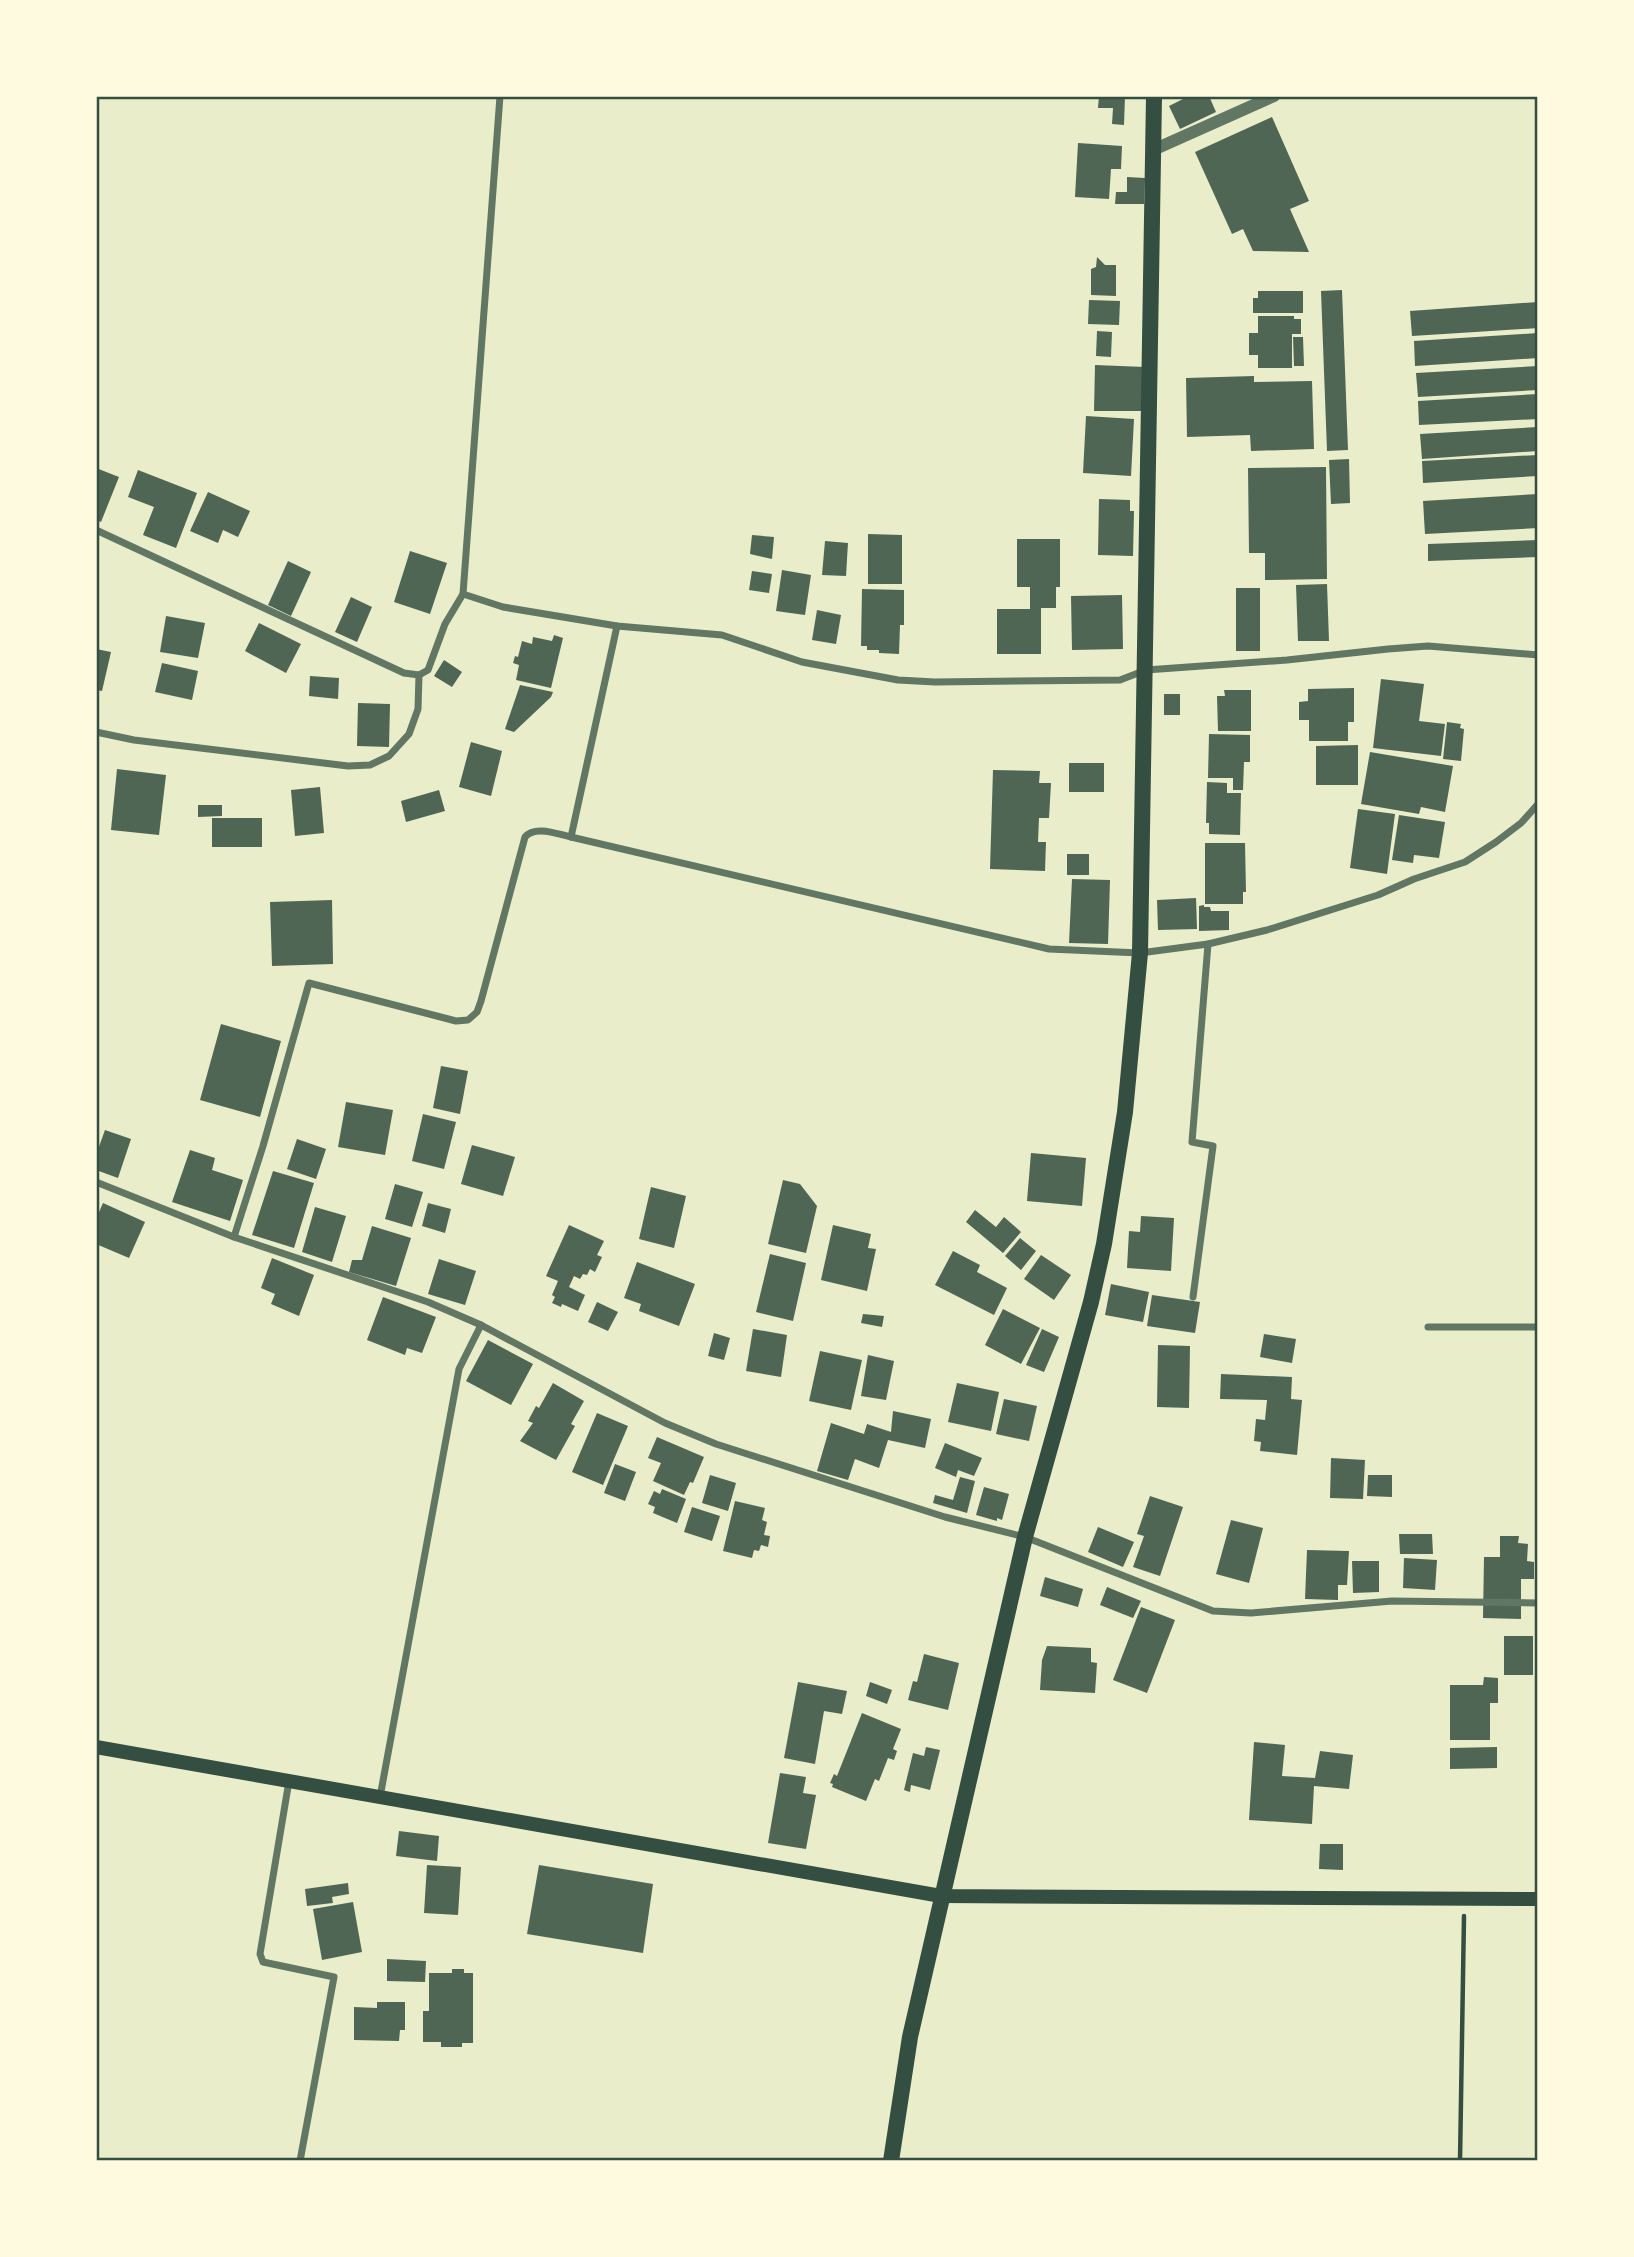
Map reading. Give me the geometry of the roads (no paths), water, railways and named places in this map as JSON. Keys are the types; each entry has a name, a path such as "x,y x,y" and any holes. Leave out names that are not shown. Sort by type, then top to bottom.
{"main road":[{"path":"891,2161 910,2037 941,1896 1025,1537 1078,1354 1104,1244 1125,1112 1140,953 1154,96"},
{"path":"96,1747 941,1896 1538,1899"}],"street":[{"path":"96,530 404,673 419,675 428,670 444,624 463,594 500,96"},
{"path":"1153,150 1274,96"},
{"path":"463,594 503,607 617,626 723,635 802,662 898,680 1120,680 1146,670 1428,646 1538,655"},
{"path":"571,837 617,626"},
{"path":"96,732 134,740 348,766 370,765 389,756 409,734 418,709 419,675"},
{"path":"234,1237 309,984 456,1021 468,1020 477,1012 481,1001 524,837 528,832 536,830 571,837 1049,949 1140,953 1208,944 1267,930 1378,895 1414,878 1465,862 1521,823 1538,804"},
{"path":"1192,1297 1213,1146 1192,1142 1208,944"},
{"path":"96,1182 234,1237 428,1302 481,1325 665,1423 716,1444 945,1517 1025,1537 1213,1611 1251,1613 1392,1601 1538,1603"},
{"path":"380,1797 459,1369 481,1325"},
{"path":"1428,1327 1538,1327"},
{"path":"289,1781 260,1954 263,1962 334,1977 300,2161"}]}
